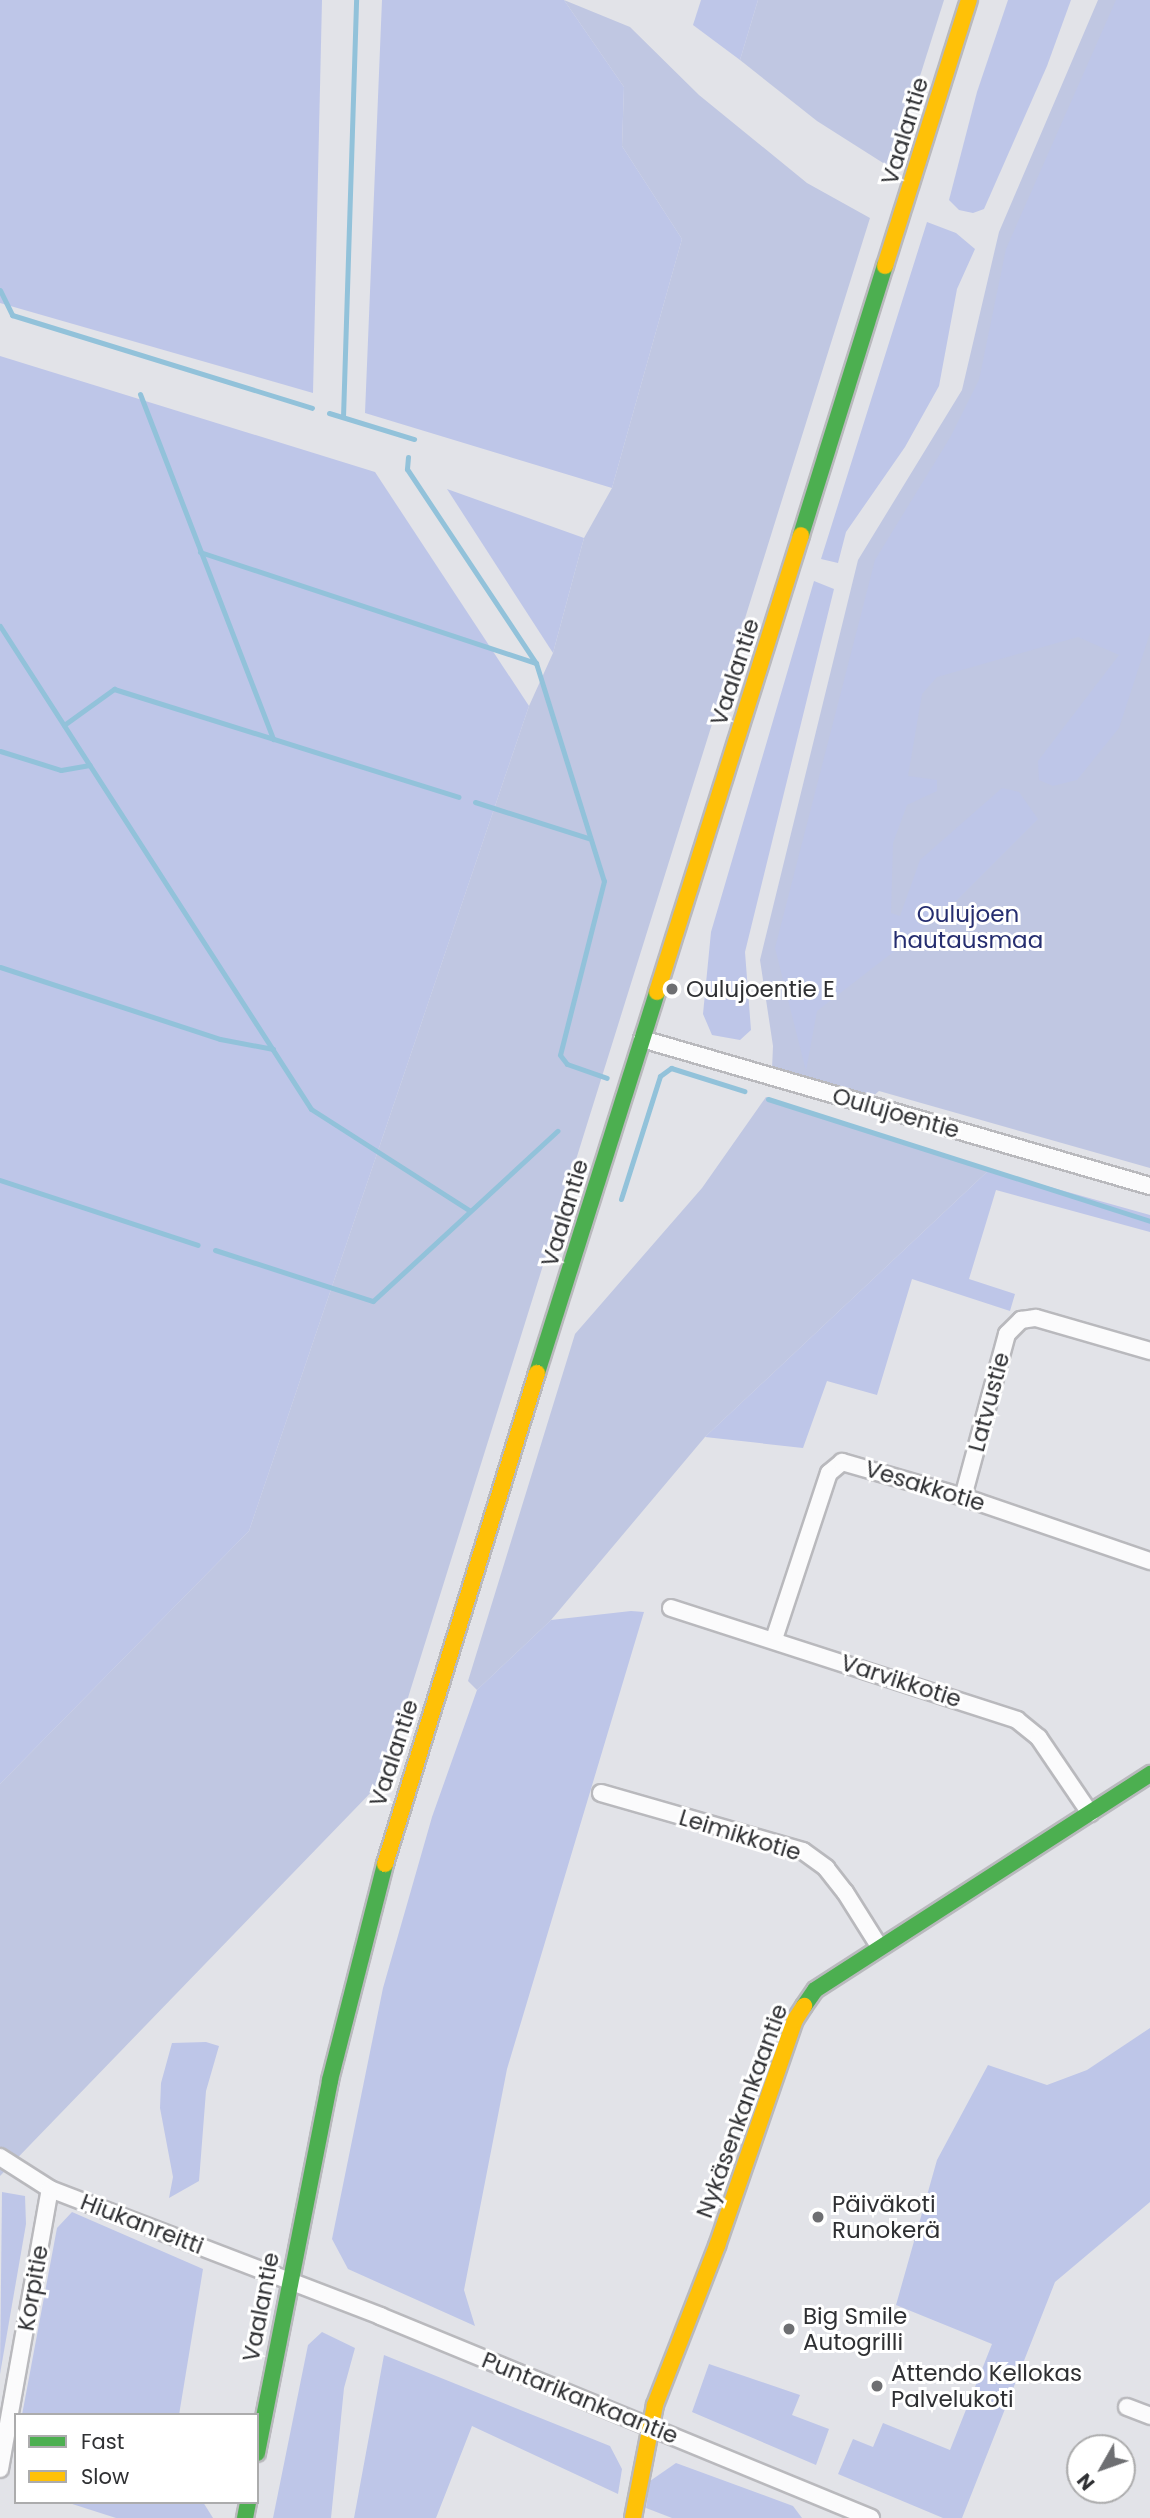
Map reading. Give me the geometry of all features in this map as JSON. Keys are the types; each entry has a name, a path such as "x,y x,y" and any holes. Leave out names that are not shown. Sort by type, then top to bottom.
{"street":[{"name":"Vaalantie","path":"259,2442 330,2080 395,1825 970,0"},
{"name":"Oulujoentie","path":"642,1039 1150,1186"},
{"name":"Latvustie","path":"963,1497 1007,1334 1021,1320 1036,1318 1150,1351"},
{"name":"Vesakkotie","path":"774,1639 830,1473 842,1462 963,1497 1150,1561"},
{"name":"Varvikkotie","path":"671,1608 774,1639 1017,1720 1039,1738 1090,1813"},
{"name":"Nykäsenkankaantie","path":"633,2518 649,2427 795,2020 815,1990 879,1946 1150,1774"},
{"name":"Leimikkotie","path":"601,1793 803,1851 826,1868 845,1892 879,1946"},
{"name":"Hiukanreitti","path":"0,2157 50,2189 289,2280"},
{"name":"Korpitie","path":"0,2469 50,2189"},
{"name":"Puntarikankaantie","path":"289,2280 649,2427 830,2510 871,2518"},
{"path":"1126,2407 1150,2416"}],"green space":[{"path":"564,0 630,27 699,95 807,183 870,218 382,1781 0,2176 0,1784 249,1531 529,706 553,653 584,538 612,488 682,239 622,146 624,87"},
{"path":"758,0 944,0 891,168 817,121 740,60"},
{"name":"Oulujoen hautausmaa","path":"1098,0 1150,0 1150,1168 879,1091 872,1097 772,1069 773,1046 760,960 858,560 962,390 999,232"},
{"path":"766,1097 989,1170 705,1437 551,1620 477,1690 468,1681 575,1334 702,1188"}],"shaded area":[{"path":"0,0 322,0 313,393 0,303"},
{"path":"382,0 564,0 624,87 622,146 682,239 612,488 365,413"},
{"path":"701,0 758,0 740,60 693,25"},
{"path":"1008,0 1071,0 1047,66 984,209 973,213 959,210 949,200 977,92"},
{"path":"1116,0 1150,0 1150,633 1119,728 1077,780 1053,786 1039,780 1038,761 1119,655 1078,637 937,677 922,694 908,776 937,780 937,791 907,805 893,843 891,913 900,916 920,860 1002,788 1019,792 1038,819 945,912 817,1011 806,1071 775,948 875,560 951,436 979,380 1006,249"},
{"path":"927,222 956,233 975,249 957,289 939,386 905,447 846,532 838,563 821,559"},
{"path":"0,356 375,472 529,706 249,1531 0,1784"},
{"path":"447,489 584,538 553,653"},
{"path":"814,581 834,589 745,952 751,1030 740,1040 712,1035 703,1014 711,932"},
{"path":"989,1170 1150,1215 1150,1232 996,1190 969,1279 1015,1294 1010,1311 912,1279 877,1395 827,1381 803,1448 705,1437"},
{"path":"631,1611 644,1612 507,2069 464,2290 475,2326 348,2269 332,2239 383,1988 432,1817 477,1690 551,1620"},
{"path":"1150,2028 1150,2202 1055,2282 962,2518 943,2518 838,2474 853,2439 873,2447 883,2423 950,2450 992,2344 896,2305 937,2160 988,2065 1047,2085 1087,2070"},
{"path":"206,2042 219,2046 206,2091 199,2181 169,2198 173,2177 160,2108 161,2083 172,2043"},
{"path":"2,2192 25,2196 26,2224 0,2374"},
{"path":"72,2212 203,2269 179,2413 22,2413 57,2228"},
{"path":"322,2332 355,2348 344,2388 331,2518 273,2518 308,2345"},
{"path":"384,2355 610,2446 622,2469 618,2494 472,2426 436,2518 354,2518"},
{"path":"709,2364 800,2395 792,2415 829,2429 816,2465 692,2412"},
{"path":"676,2463 793,2506 802,2518 672,2518 646,2508 650,2481"},
{"path":"72,2504 204,2504 213,2518 116,2518"}],"waterway":[{"path":"343,417 356,0"},
{"path":"0,290 12,315 312,408"},
{"path":"140,394 273,739"},
{"path":"329,413 414,439"},
{"path":"408,457 407,469 536,663 604,881 560,1055 567,1064 607,1078"},
{"path":"200,552 536,663"},
{"path":"0,626 311,1109 469,1210"},
{"path":"64,725 114,689 458,797"},
{"path":"0,751 61,770 90,765"},
{"path":"475,802 588,838"},
{"path":"0,967 220,1039 273,1049"},
{"path":"621,1199 660,1076 671,1068 744,1091"},
{"path":"768,1099 1150,1221"},
{"path":"215,1250 373,1301 557,1131"},
{"path":"0,1180 198,1245"}],"traffic: fast":[{"path":"801,535 885,266"},
{"path":"537,1373 657,992"},
{"path":"804,2006 815,1990 1150,1774"},
{"path":"259,2443 330,2080 385,1864"},
{"path":"245,2518 248,2504"}],"traffic: slow":[{"path":"885,266 969,0"},
{"path":"657,992 801,535"},
{"path":"385,1864 537,1373"},
{"path":"633,2518 655,2405 717,2246 795,2020 804,2006"}],"place":[{"name":"Oulujoentie E","path":"672,989"},
{"name":"Päiväkoti Runokerä","path":"818,2217"},
{"name":"Big Smile Autogrilli","path":"789,2329"},
{"name":"Attendo Kellokas Palvelukoti","path":"877,2386"}]}
